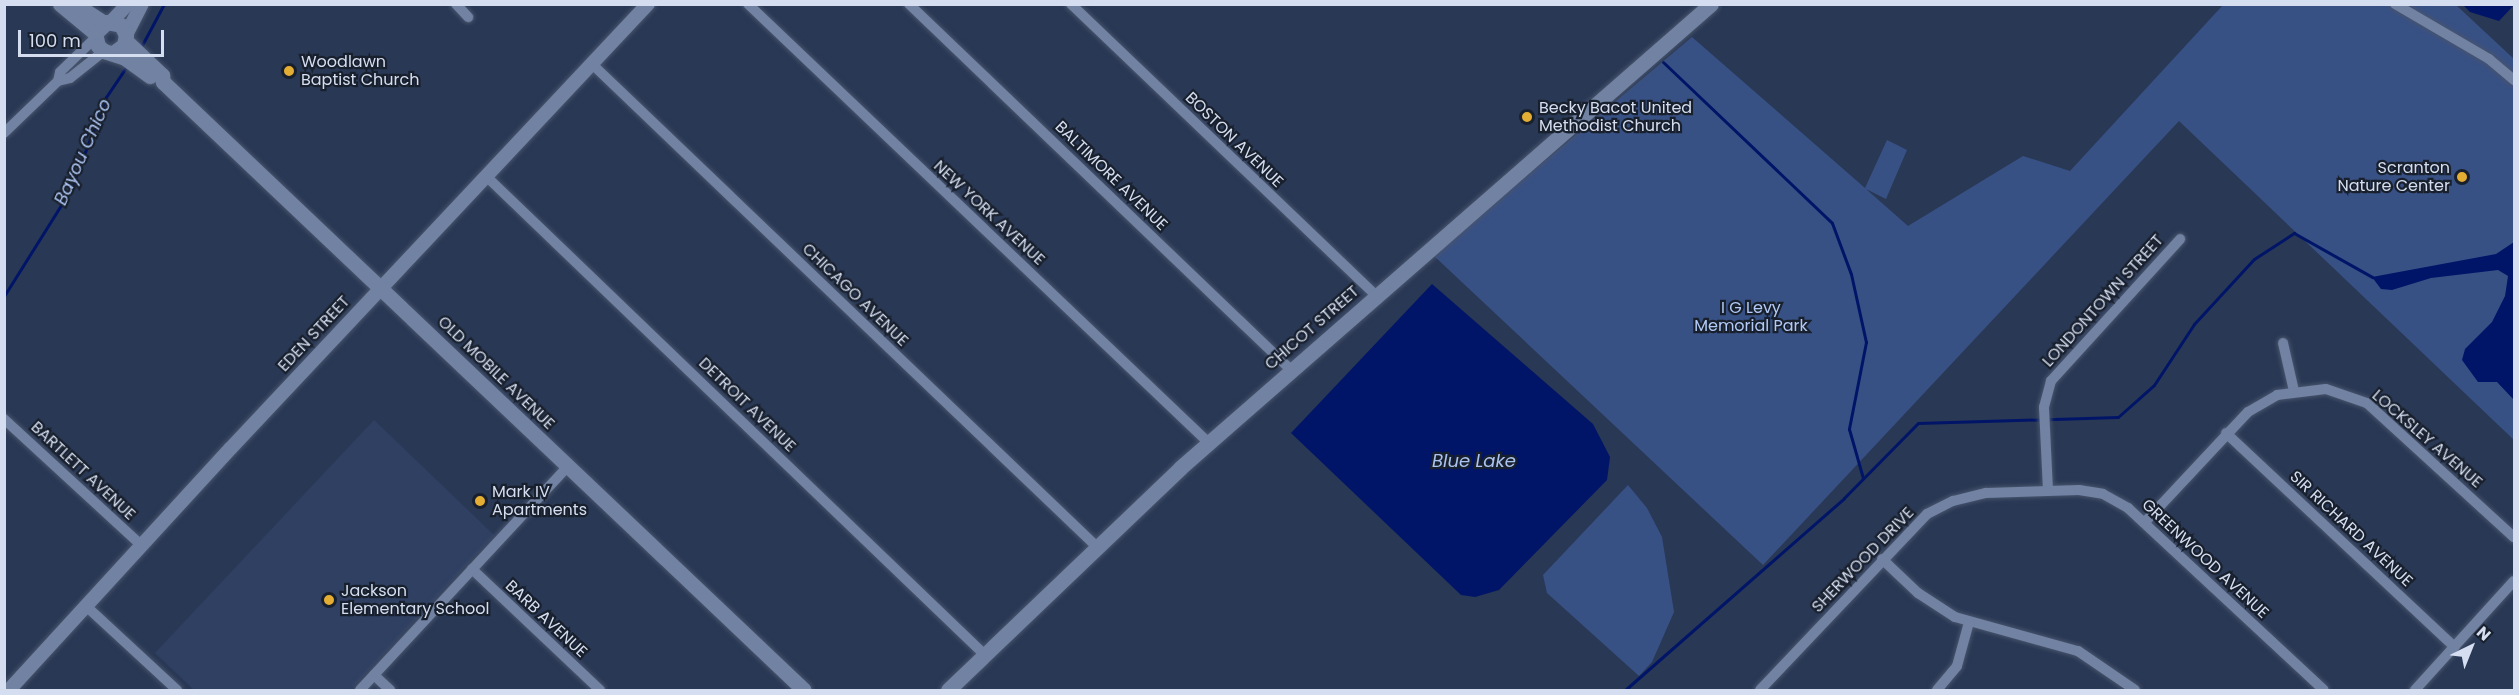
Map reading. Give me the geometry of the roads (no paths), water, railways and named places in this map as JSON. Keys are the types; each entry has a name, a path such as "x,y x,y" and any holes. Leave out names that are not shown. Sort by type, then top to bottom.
{"main road":[{"name":"OLD MOBILE AVENUE","path":"60,4 163,82 804,690"},
{"name":"OLD MOBILE AVENUE","path":"75,4 104,37"},
{"name":"CHICOT STREET","path":"948,690 1209,443 1711,4"},
{"name":"OLD MOBILE AVENUE","path":"104,37 121,26 126,38 162,75 163,82"},
{"path":"104,37 126,38"}],"street":[{"path":"4,134 58,81 60,72 104,37 128,4"},
{"path":"126,38 142,4"},
{"path":"456,4 468,17"},
{"name":"EDEN STREET","path":"9,690 141,545 648,4"},
{"name":"NEW YORK AVENUE","path":"748,4 1209,443"},
{"name":"BALTIMORE AVENUE","path":"909,4 1291,370"},
{"name":"BOSTON AVENUE","path":"1071,4 1377,296"},
{"path":"2395,4 2483,54 2514,80"},
{"name":"CHICAGO AVENUE","path":"592,64 1097,547"},
{"name":"DETROIT AVENUE","path":"487,177 985,655"},
{"name":"LONDONTOWN STREET","path":"2048,490 2044,406 2051,381 2180,239"},
{"path":"2283,343 2294,391"},
{"name":"LOCKSLEY AVENUE","path":"2145,522 2226,433 2267,398 2294,391 2326,389 2367,403 2514,537"},
{"name":"BARTLETT AVENUE","path":"4,419 141,545"},
{"name":"SIR RICHARD AVENUE","path":"2226,433 2455,647"},
{"path":"360,690 567,466"},
{"name":"GREENWOOD AVENUE","path":"2048,490 2103,494 2145,522 2324,690"},
{"name":"SHERWOOD DRIVE","path":"1760,690 1927,514 1953,501 1986,493 2048,490"},
{"path":"1882,559 1928,600 1969,622 2078,651 2135,690"},
{"name":"BARB AVENUE","path":"472,569 600,690"},
{"path":"2415,690 2514,581"},
{"path":"86,606 177,690"},
{"path":"1937,690 1957,666 1969,622"},
{"path":"374,675 390,690"}],"water":[{"path":"2463,5 2514,5 2499,21 2470,12"},
{"path":"2514,242 2514,400 2497,382 2478,382 2462,360 2465,349 2492,322 2505,296 2508,276 2498,270 2431,278 2392,290 2381,289 2372,277 2496,254"},
{"name":"Blue Lake","path":"1432,284 1593,424 1610,457 1607,480 1499,590 1475,597 1461,595 1291,433"}],"waterway":[{"name":"Bayou Chico","path":"141,47 164,4"},
{"path":"1663,62 1832,223 1851,274 1866,342 1849,429 1863,478"},
{"name":"Bayou Chico","path":"4,296 71,189 106,97 125,69"},
{"path":"1625,690 1844,498 1918,423 2118,417 2154,385 2194,324 2254,259 2294,233 2372,277"}],"place":[{"name":"Woodlawn Baptist Church","path":"289,71"},
{"name":"Becky Bacot United Methodist Church","path":"1527,117"},
{"name":"Scranton Nature Center","path":"2462,177"},
{"name":"Mark IV Apartments","path":"480,501"},
{"name":"Jackson Elementary School","path":"329,600"}],"park label":[{"name":"I G Levy Memorial Park","path":"1751,317"}]}
